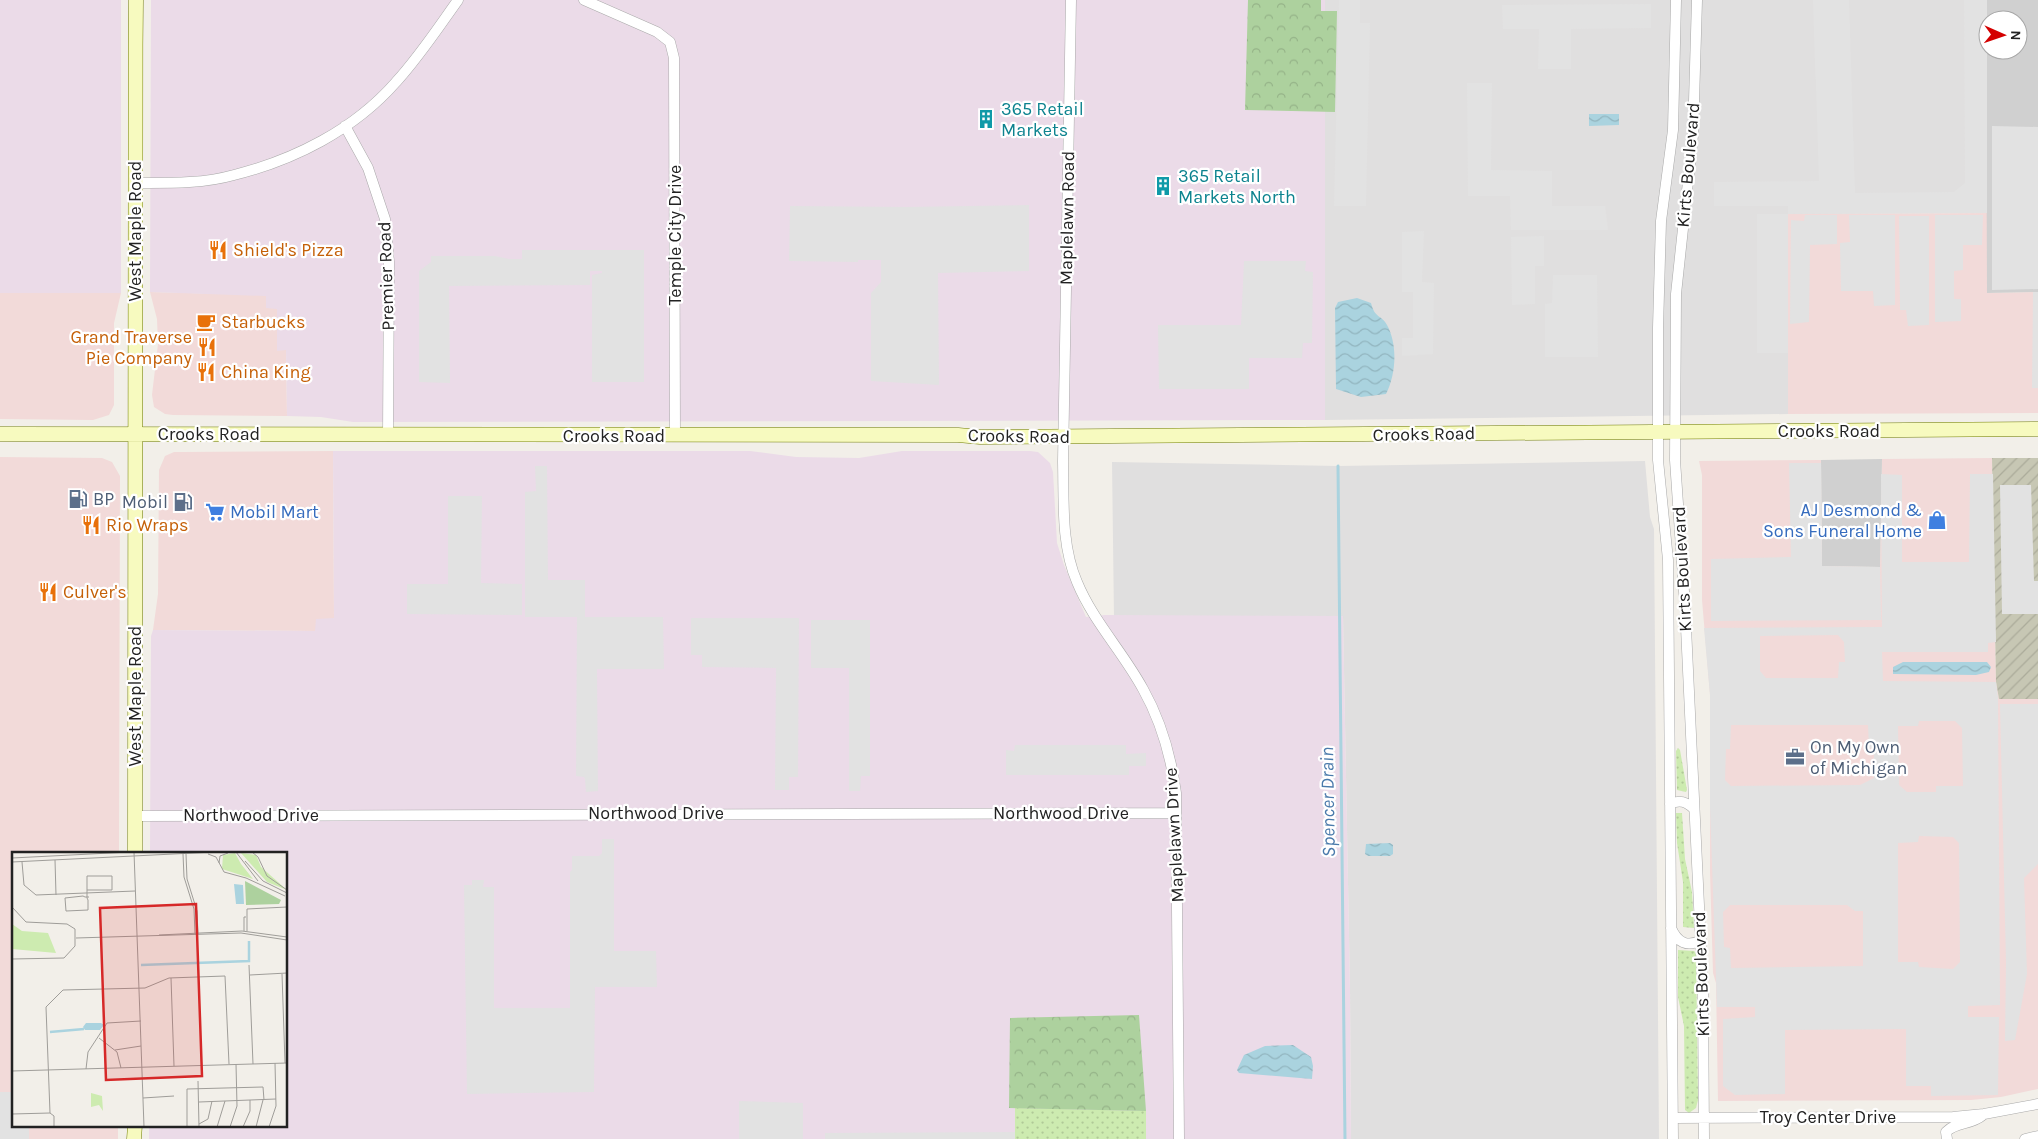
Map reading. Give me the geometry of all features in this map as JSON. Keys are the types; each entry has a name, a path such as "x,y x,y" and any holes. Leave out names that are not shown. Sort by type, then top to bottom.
{"main road":[{"name":"West Maple Road","path":"135,852 136,434 134,325 136,0"},
{"name":"Crooks Road","path":"0,434 388,436 958,435 980,437 1064,437 2038,429"},
{"path":"134,1139 135,1126"}],"street":[{"path":"135,183 181,182 233,176 293,156 345,126 396,83 458,0"},
{"name":"Temple City Drive","path":"584,0 665,36 673,49 675,78 675,436"},
{"name":"Maplelawn Road","path":"1064,437 1071,0"},
{"name":"Kirts Boulevard","path":"1673,1139 1668,560 1662,510 1658,433 1658,328 1661,221 1673,130 1676,0"},
{"name":"Kirts Boulevard","path":"1697,0 1693,135 1676,294 1675,433 1701,940 1704,1139"},
{"name":"Premier Road","path":"345,126 368,168 385,219 389,262 388,436"},
{"name":"Maplelawn Drive","path":"1064,437 1065,525 1074,572 1090,606 1143,688 1159,723 1171,759 1176,793 1180,1139"},
{"path":"1670,804 1680,801 1685,802 1694,809"},
{"name":"Northwood Drive","path":"135,816 1176,813"},
{"path":"1671,927 1675,937 1680,942 1691,944 1701,940"},
{"name":"Troy Center Drive","path":"1673,1118 1953,1117 1984,1114 2038,1104"},
{"name":"Troy Center Drive","path":"1947,1139 1946,1132 1952,1126 1976,1121 1984,1114"},
{"path":"2025,1139 2038,1136"}],"shaded area":[{"path":"0,0 121,0 121,293 0,293"},
{"path":"151,0 1325,0 1325,420 353,422 321,417 287,416 286,350 277,351 277,309 266,308 266,296 150,292"},
{"path":"1325,0 1986,0 1986,10 1978,10 1978,60 1986,60 1987,213 1788,214 1788,414 1325,420"},
{"path":"1339,0 1360,0 1360,23 1370,23 1366,206 1334,206"},
{"path":"1813,0 1849,0 1855,193 1954,192 1965,183 1964,0 1987,0 1987,10 1978,10 1978,60 1987,60 1987,213 1788,214 1788,206 1714,206 1714,182 1819,181"},
{"path":"1986,0 2038,0 2038,292 1987,293 1986,60 2028,60 2028,10 1986,10"},
{"path":"1651,4 1651,28 1571,29 1571,69 1538,69 1539,29 1503,29 1502,5"},
{"path":"1467,83 1492,83 1491,170 1552,171 1552,206 1605,206 1608,230 1511,230 1510,196 1468,196"},
{"path":"1992,126 2038,127 2038,289 1992,290"},
{"path":"1029,205 1029,271 938,273 939,385 871,381 871,293 881,282 881,260 858,260 858,262 789,261 790,206"},
{"path":"1987,213 1987,293 2038,292 2038,413 1788,414 1788,214"},
{"path":"1757,214 1788,214 1788,353 1757,353"},
{"path":"1805,215 1837,215 1837,244 1810,245 1809,322 1790,324 1791,220 1804,221"},
{"path":"1849,215 1895,215 1895,305 1874,306 1873,291 1841,291 1840,243 1850,242"},
{"path":"1935,215 1983,215 1982,245 1963,245 1963,270 1954,271 1954,299 1961,299 1961,321 1935,322"},
{"path":"1899,216 1929,216 1929,325 1908,326 1906,310 1900,310"},
{"path":"1424,231 1422,282 1434,283 1433,354 1402,356 1402,338 1413,338 1413,292 1402,292 1402,232"},
{"path":"1544,236 1544,266 1535,266 1535,304 1512,305 1511,237"},
{"path":"522,250 644,250 644,382 592,382 592,275 602,273 602,271 590,271 590,285 449,286 450,383 419,382 419,271 431,262 431,256 495,256 522,259"},
{"path":"1244,261 1306,261 1305,271 1313,272 1312,343 1303,343 1302,358 1249,358 1249,389 1159,389 1158,325 1241,325"},
{"path":"1553,275 1597,275 1598,357 1545,357 1545,304 1552,303"},
{"path":"150,292 266,295 277,308 277,350 286,350 287,416 173,415 165,414 154,407 152,395 158,344 157,319"},
{"path":"2033,292 2038,292 2038,388 2032,388"},
{"path":"0,293 121,293 114,323 114,405 109,415 93,420 0,419"},
{"path":"333,451 334,618 315,631 153,630 158,594 159,470 165,456 174,452"},
{"path":"333,451 750,451 796,457 859,458 902,451 1038,452 1050,463 1053,472 1057,543 1064,565 1086,617 1105,615 1343,616 1351,1139 149,1139 149,1126 288,1126 288,852 150,852 151,636 153,630 315,631 316,619 334,618"},
{"path":"0,457 102,458 112,462 120,476 119,852 12,852 12,1126 118,1126 118,1139 0,1139"},
{"path":"1992,458 1996,682 1999,699 2038,699 2038,1089 2001,1097 1971,1100 1718,1101 1716,983 1713,973 1710,872 1710,694 1702,600 1702,475 1699,461 1821,460 1822,566 1880,567 1882,459"},
{"path":"1992,458 2038,458 2038,699 1999,699 1996,682"},
{"path":"1882,459 1880,567 1822,566 1821,460"},
{"path":"1645,461 1650,517 1654,529 1659,1139 1351,1139 1343,617 1114,618 1112,462 1338,466"},
{"path":"1789,463 1821,463 1822,566 1880,567 1881,620 1711,621 1711,559 1791,557"},
{"path":"535,466 547,466 548,580 585,580 585,617 663,617 664,669 597,669 598,791 586,792 584,777 576,776 577,617 525,617 525,492 536,491"},
{"path":"1881,474 1902,475 1902,562 1969,562 1970,474 1993,474 1996,642 1988,643 1988,652 1882,652 1883,681 1996,682 1998,698 2000,1005 1968,1006 1968,1017 1999,1017 1998,1095 1931,1096 1931,1086 1906,1086 1906,1029 1785,1030 1785,1094 1735,1095 1723,1086 1723,1019 1755,1017 1755,1007 1717,1007 1710,807 1710,695 1704,628 1882,627","holes":["1838,635 1844,642 1845,662 1839,662 1838,678 1766,678 1760,671 1760,636","1919,721 1955,721 1962,728 1963,786 1936,786 1936,792 1907,792 1899,785 1898,726 1918,726","1731,725 1868,725 1869,748 1874,748 1874,778 1860,785 1731,786 1725,780 1726,749 1730,749","1919,836 1953,837 1959,843 1960,962 1953,969 1919,967 1918,962 1898,962 1898,843 1918,842","1730,905 1847,905 1855,911 1863,911 1863,966 1731,968 1730,948 1724,947 1723,912"]},
{"path":"2000,485 2031,485 2034,581 2038,581 2038,614 2002,614"},
{"path":"448,496 482,496 481,583 522,584 522,615 407,614 407,584 448,584"},
{"path":"691,618 799,618 798,777 789,777 789,790 775,790 776,668 702,667 702,655 691,655"},
{"path":"811,620 870,620 870,776 861,776 860,791 849,791 849,668 811,668"},
{"path":"2000,704 2038,704 2038,864 2024,878 2027,974 2015,1040 2005,1041 2006,962"},
{"path":"1015,745 1126,745 1126,754 1146,753 1146,766 1129,766 1129,775 1006,775 1006,750 1014,751"},
{"path":"602,839 614,839 614,951 656,951 657,987 595,987 594,1092 467,1094 464,885 472,885 472,880 484,880 483,887 494,887 494,1008 570,1008 570,872 572,870 572,856 599,856 602,853"},
{"path":"0,1092 12,1092 12,1126 29,1126 29,1139 0,1139"},
{"path":"739,1101 803,1103 803,1139 739,1139"},
{"path":"1015,1132 1015,1139 825,1139 825,1133"}],"green space":[{"path":"1248,0 1321,0 1321,11 1337,11 1335,112 1245,110"},
{"path":"1678,748 1680,750 1686,792 1677,790 1676,751"},
{"path":"1676,813 1682,813 1685,859 1692,892 1694,928 1683,927 1683,882 1677,843"},
{"path":"1678,950 1694,951 1696,953 1698,1100 1696,1108 1689,1113 1685,1110 1684,1026 1678,997"},
{"path":"1139,1015 1146,1111 1009,1108 1010,1018"},
{"path":"1015,1108 1146,1111 1146,1139 1015,1139"}],"water":[{"path":"1589,114 1619,114 1619,125 1589,126"},
{"path":"1357,298 1371,303 1374,312 1385,322 1391,333 1394,350 1394,369 1386,394 1361,397 1336,389 1335,308 1338,302"},
{"path":"1903,662 1987,662 1991,667 1989,672 1976,675 1893,674 1893,667"},
{"path":"1390,843 1393,845 1393,854 1390,856 1368,856 1365,854 1366,844"},
{"path":"1293,1045 1311,1057 1313,1066 1312,1079 1239,1073 1237,1070 1244,1055 1265,1046"}],"waterway":[{"name":"Spencer Drain","path":"1338,466 1345,1139"}],"place":[{"name":"365 Retail Markets","path":"986,119"},
{"name":"365 Retail Markets North","path":"1163,186"},
{"name":"Shield's Pizza","path":"218,250"},
{"name":"Starbucks","path":"206,322"},
{"name":"Grand Traverse Pie Company","path":"207,347"},
{"name":"China King","path":"206,372"},
{"name":"BP","path":"78,499"},
{"name":"Mobil","path":"183,502"},
{"name":"Mobil Mart","path":"215,512"},
{"name":"AJ Desmond & Sons Funeral Home","path":"1937,520"},
{"name":"Rio Wraps","path":"91,525"},
{"name":"Culver's","path":"48,592"},
{"name":"On My Own of Michigan","path":"1795,757"}]}
